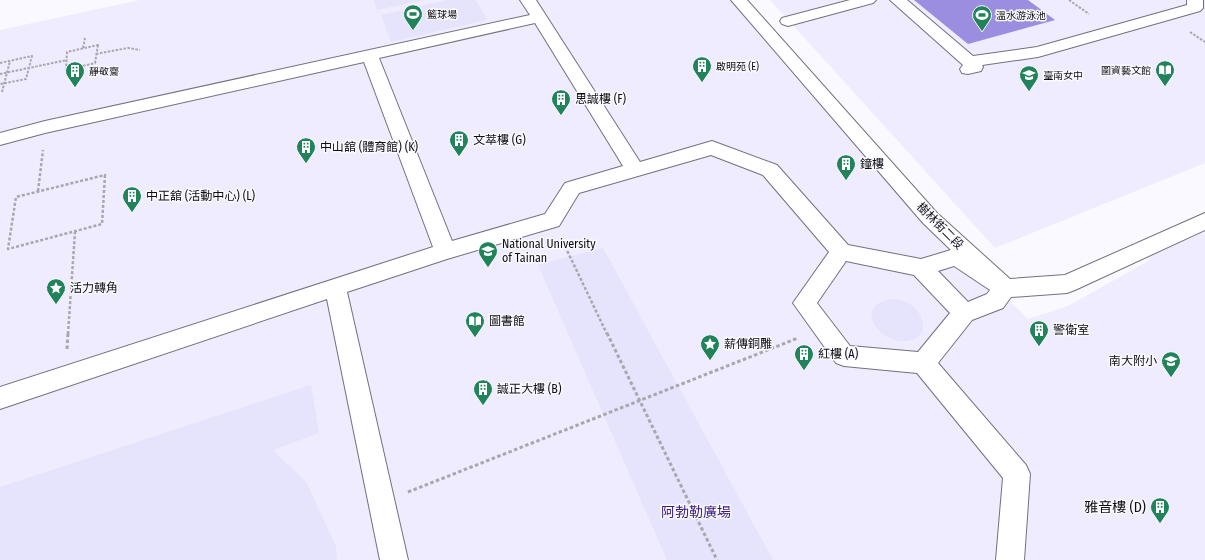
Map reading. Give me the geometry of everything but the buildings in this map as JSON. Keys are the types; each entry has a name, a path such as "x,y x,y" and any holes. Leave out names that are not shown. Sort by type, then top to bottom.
{"street":[{"path":"528,0 634,170"},
{"name":"樹林街二段","path":"739,0 930,218 1005,288"},
{"path":"788,21 868,0"},
{"path":"898,0 966,66 1038,52 1195,8 1195,0"},
{"path":"0,139 45,127 538,18"},
{"path":"370,56 445,251"},
{"path":"0,398 335,286 445,251 552,220 572,188 712,148 770,170 841,252 921,268 956,257 1005,288 1067,284 1205,222"},
{"path":"841,252 804,303 844,356 923,363 1016,474 1010,560"},
{"path":"921,268 964,313"},
{"path":"335,286 394,560"},
{"path":"923,363 964,313 995,301 1005,288"}],"path":[{"path":"83,48 85,38"},
{"path":"98,45 96,54 95,63 66,70 67,52 98,45"},
{"path":"96,54 128,48 140,50"},
{"path":"0,63 32,56 26,79 0,84"},
{"path":"0,74 67,60"},
{"path":"2,92 10,61"},
{"path":"38,191 45,127"},
{"path":"105,175 102,224 75,232 8,249 16,197 105,175"},
{"path":"552,220 718,560"},
{"path":"66,377 75,232"},
{"path":"382,502 822,328"}],"shaded area":[{"name":"National University of Tainan","path":"140,0 730,0 937,230 1028,319 1068,306 1150,260 1138,243 1205,217 1205,560 0,560 0,30"},
{"name":"臺南女中","path":"770,0 1205,0 1205,163 995,248"},
{"name":"溫水游泳池","path":"914,0 1028,0 1055,20 968,44"}],"green space":[{"name":"籃球場","path":"373,0 425,0 377,10"},
{"name":"籃球場","path":"447,0 476,0 487,20 391,42 381,15"},
{"name":"阿勃勒廣場","path":"603,248 773,560 667,560 538,265"},
{"path":"890,299 906,302 918,311 923,322 923,328 922,333 918,337 911,340 901,341 891,339 875,326 872,318 873,310 878,303"},
{"path":"311,385 319,433 273,450 306,482 336,546 337,560 0,560 0,487"}],"place":[{"name":"籃球場","path":"413,31"},
{"name":"溫水游泳池","path":"982,32"},
{"name":"啟明苑 (E)","path":"702,83"},
{"name":"圖資藝文館","path":"1165,87"},
{"name":"靜敬齋","path":"75,88"},
{"name":"臺南女中","path":"1029,92"},
{"name":"思誠樓 (F)","path":"561,116"},
{"name":"文萃樓 (G)","path":"459,157"},
{"name":"中山舘 (體育館) (K)","path":"306,164"},
{"name":"鐘樓","path":"846,181"},
{"name":"中正舘 (活動中心) (L)","path":"132,213"},
{"name":"National University of Tainan","path":"488,268"},
{"name":"活力轉角","path":"56,305"},
{"name":"圖書館","path":"475,338"},
{"name":"警衛室","path":"1039,347"},
{"name":"薪傳銅雕","path":"710,361"},
{"name":"紅樓 (A)","path":"804,371"},
{"name":"南大附小","path":"1171,378"},
{"name":"誠正大樓 (B)","path":"483,406"},
{"name":"雅音樓 (D)","path":"1160,524"}]}
